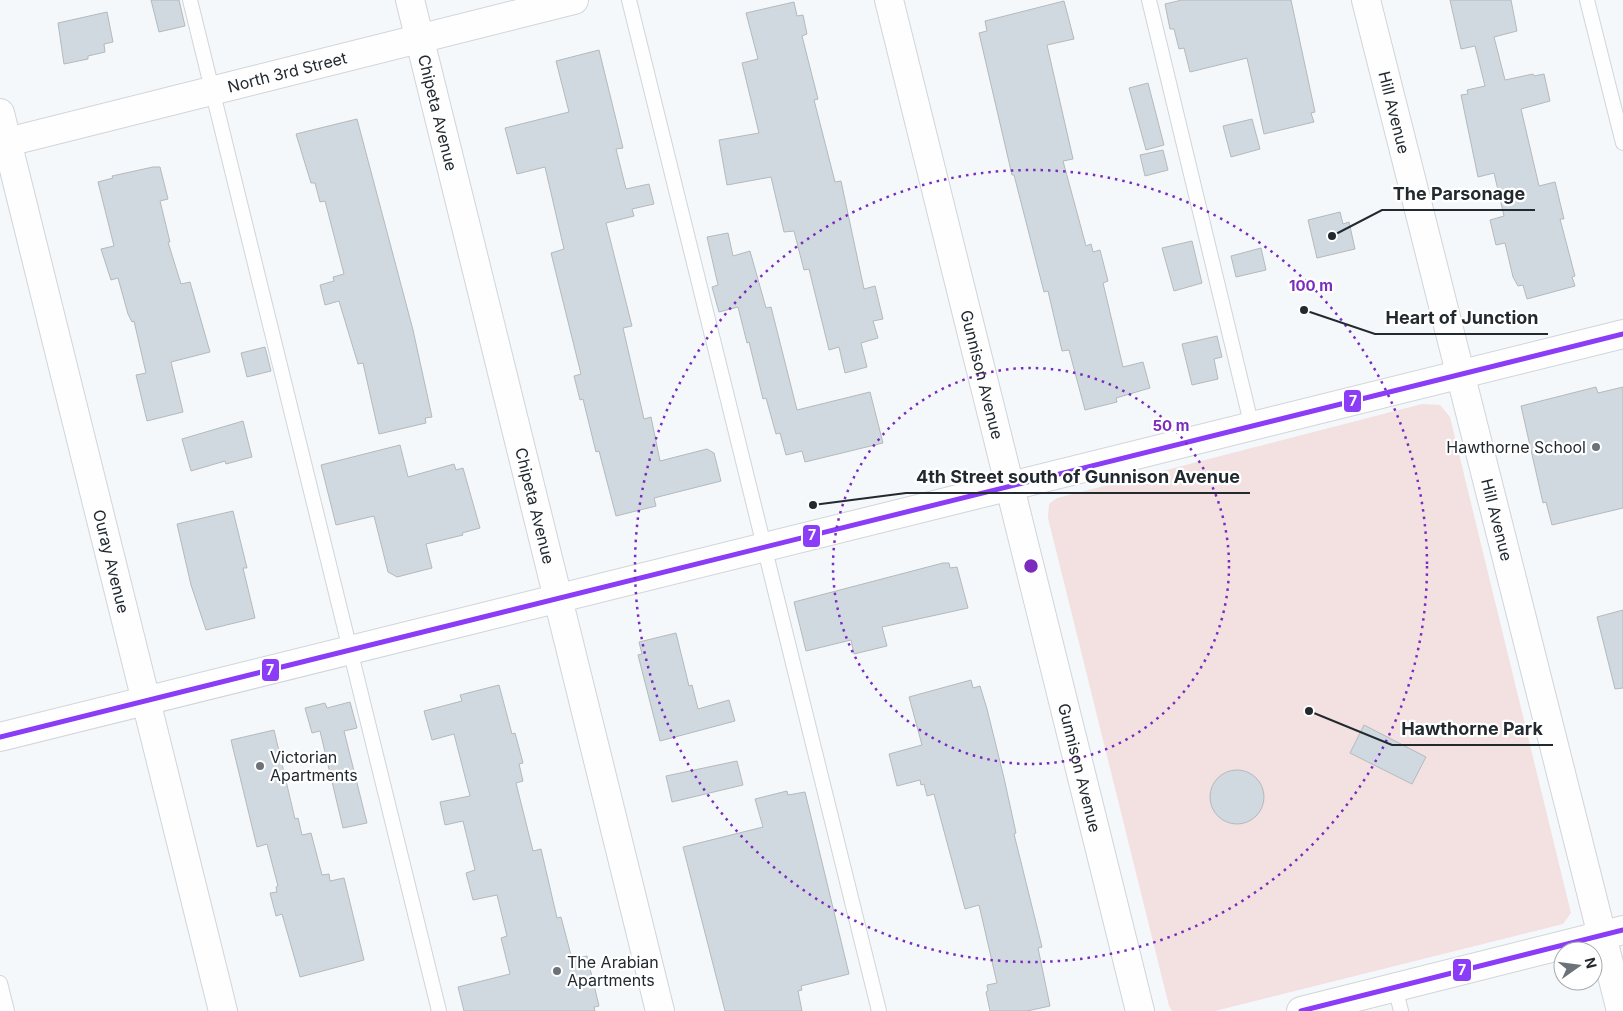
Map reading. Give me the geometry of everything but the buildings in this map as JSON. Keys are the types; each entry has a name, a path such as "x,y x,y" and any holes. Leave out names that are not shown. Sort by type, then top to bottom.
{"street":[{"name":"Chipeta Avenue","path":"410,0 660,1011"},
{"name":"North 3rd Street","path":"4,143 574,0"},
{"name":"Gunnison Avenue","path":"889,0 1140,1011"},
{"name":"Hill Avenue","path":"1366,0 1459,376 1612,932 1621,1011"},
{"name":"Ouray Avenue","path":"0,113 4,143 224,1011"},
{"path":"0,737 1623,334"},
{"path":"1301,1011 1398,999 1612,932"}],"lane":[{"path":"190,0 439,1011"},
{"path":"629,0 879,1011"},
{"path":"1149,0 1252,427"},
{"path":"1587,0 1623,143"},
{"path":"0,984 7,1011"}],"shaded area":[{"path":"1422,404 1440,405 1450,417 1571,913 1563,924 1215,1011 1172,1011 1169,1006 1048,518 1049,504 1057,498"}],"transit line":[{"name":"7","path":"0,737 1623,334"},
{"name":"7","path":"1301,1011 1623,930"}],"place":[{"name":"The Parsonage","path":"1332,236"},
{"name":"Heart of Junction","path":"1304,310"},
{"name":"Hawthorne School","path":"1596,447"},
{"name":"4th Street south of Gunnison Avenue","path":"813,505"},
{"name":"Hawthorne Park","path":"1309,711"},
{"name":"Victorian Apartments","path":"260,766"},
{"name":"The Arabian Apartments","path":"557,971"}]}
